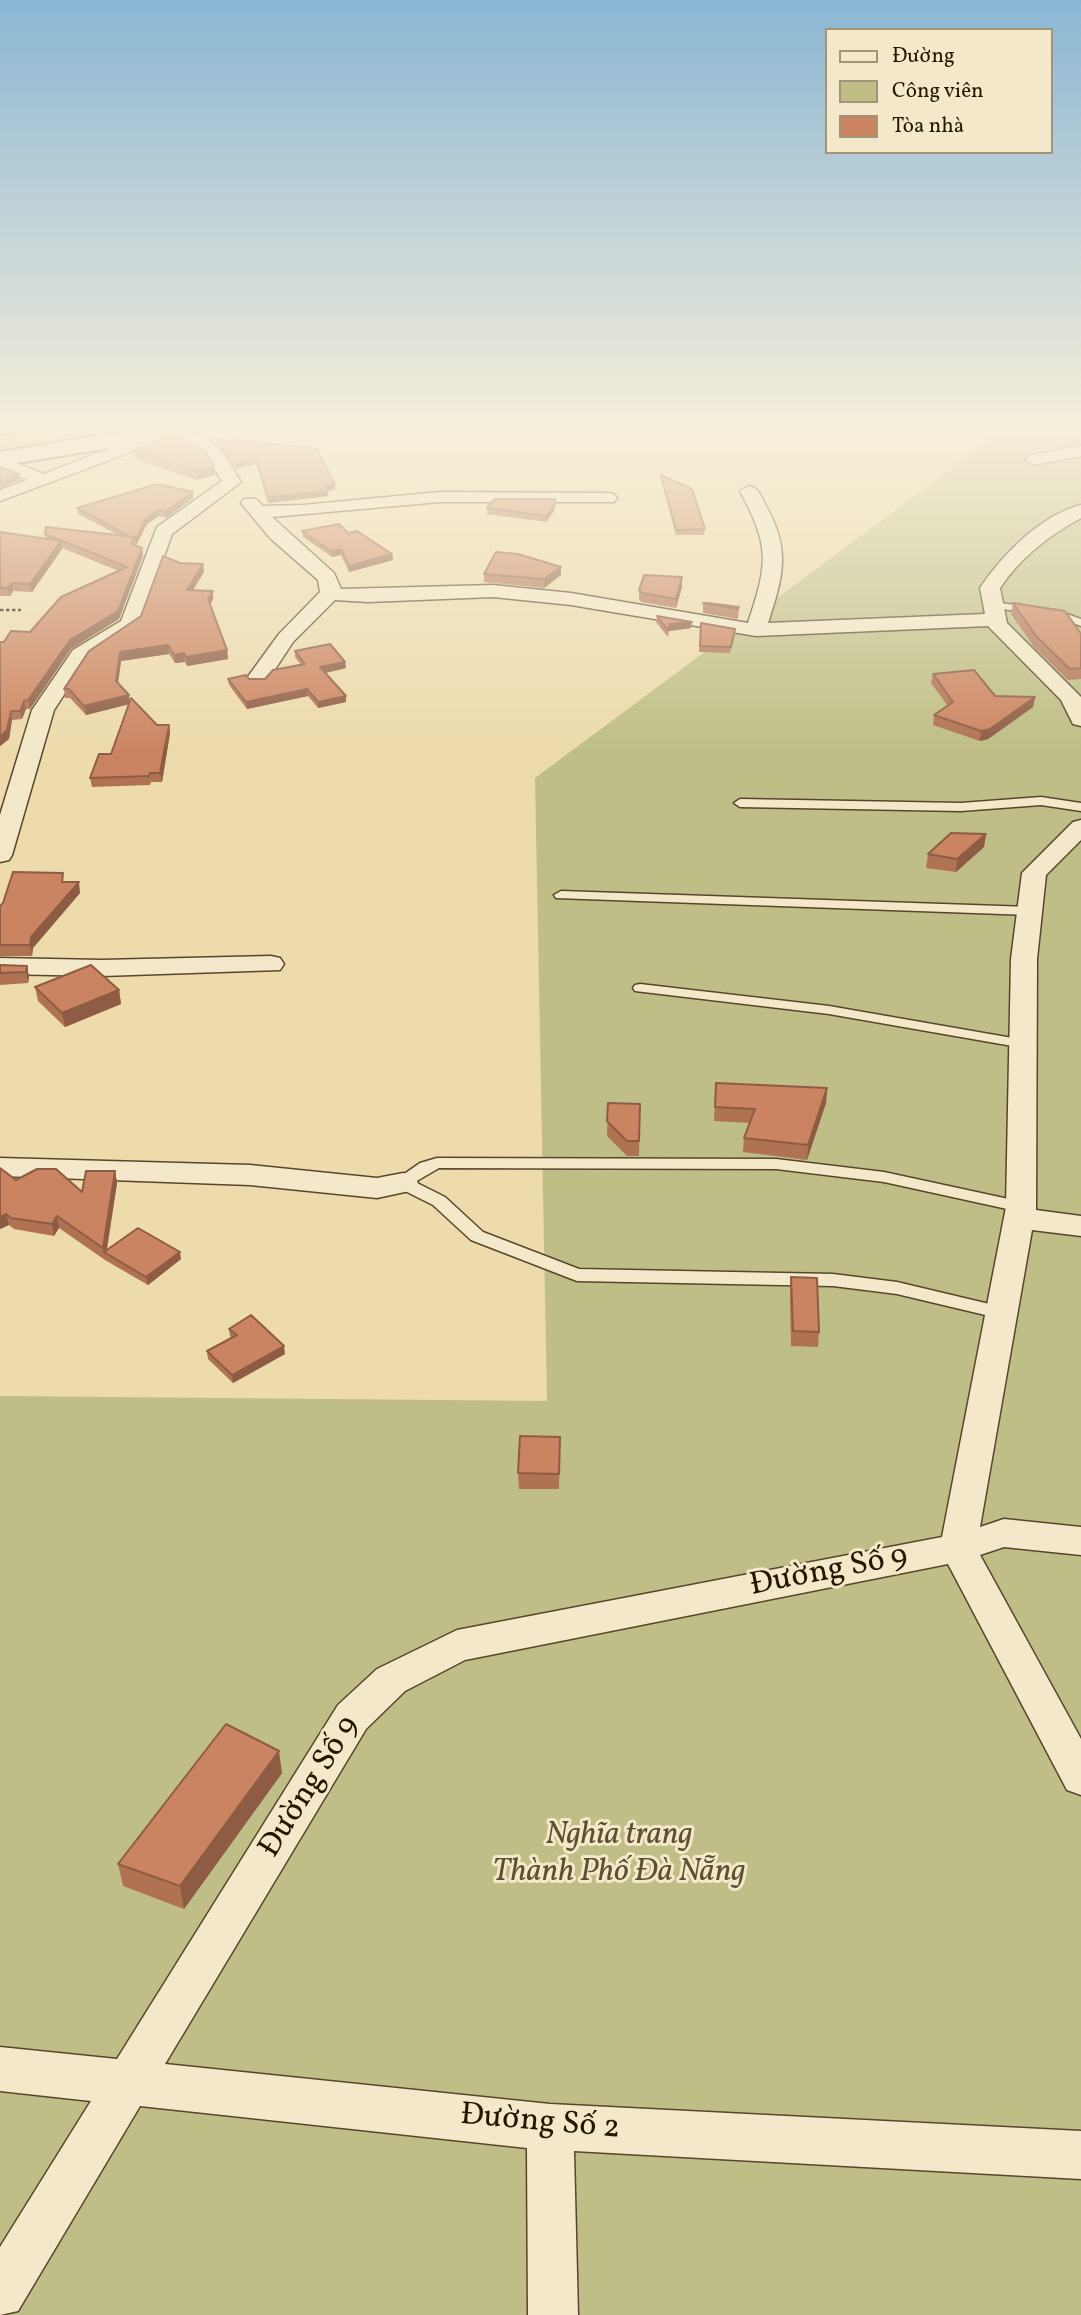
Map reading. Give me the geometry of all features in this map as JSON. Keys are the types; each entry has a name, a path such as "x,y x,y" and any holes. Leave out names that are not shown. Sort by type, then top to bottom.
{"street":[{"path":"0,855 43,710 80,654 130,624 162,536"},
{"path":"258,678 286,638 330,594 331,586 327,577 279,536"},
{"path":"757,630 776,569 772,536"},
{"path":"1043,536 1004,566 990,588 994,613 1004,633 1070,697 1081,719"},
{"path":"330,594 357,596 493,591 571,599 757,630 994,613"},
{"path":"1081,827 1034,873 1024,959 1020,1213 958,1548 1081,1779"},
{"path":"0,966 102,968 271,964"},
{"path":"0,1167 250,1175 377,1188 403,1183"},
{"path":"1020,1213 1081,1226"},
{"name":"Đường Số 9","path":"0,2293 352,1717 391,1680 457,1646 958,1548 1004,1533 1081,1541"},
{"name":"Đường Số 2","path":"0,2069 550,2127 1081,2155"},
{"path":"550,2127 553,2315"}],"lane":[{"path":"994,613 1059,614 1081,623"},
{"path":"740,803 961,807 1041,801 1081,807"},
{"path":"561,895 1030,911"},
{"path":"640,988 829,1010 1024,1044"},
{"path":"1002,1313 897,1288 833,1280 577,1275 477,1236 439,1201 403,1183 426,1167 437,1163 776,1164 884,1177 1020,1213"}],"path":[{"path":"0,611 21,610"}],"green space":[{"name":"Nghĩa trang Thành Phố Đà Nẵng","path":"861,536 1081,536 1081,2315 0,2315 0,1396 547,1401 535,778"}],"building":[{"path":"0,536 27,536 61,541 30,584 12,583 8,588 0,588"},
{"path":"50,536 135,537 132,544 142,548 118,611 70,640 28,700 24,701 20,711 11,711 7,730 0,736 0,642 4,642 11,631 30,632 61,597 127,567"},
{"path":"309,536 365,536 392,554 349,566 341,549 331,551"},
{"path":"496,552 518,554 561,567 544,579 484,574"},
{"path":"163,556 180,563 203,564 187,590 213,591 208,599 227,650 186,657 184,653 174,655 168,645 120,652 116,681 129,695 84,706 69,689 64,689 89,651 141,616"},
{"path":"644,575 682,577 676,599 642,593 639,590"},
{"path":"703,603 707,603 739,607 738,609"},
{"path":"1013,603 1065,611 1081,634 1081,668 1070,669 1036,636"},
{"path":"657,616 692,622 670,624 668,630"},
{"path":"701,623 735,629 731,647 700,646"},
{"path":"330,644 345,662 320,667 346,696 318,702 307,689 246,702 228,679 246,675 249,679 265,679 273,670 305,664 295,651"},
{"path":"974,670 995,696 1035,697 990,729 981,731 934,715 953,702 933,674"},
{"path":"131,698 157,725 169,725 160,773 150,773 149,776 90,778 99,754 111,754"},
{"path":"951,833 986,834 957,859 928,854"},
{"path":"13,872 63,873 62,882 79,882 31,937 30,945 0,945 0,906"},
{"path":"0,965 27,966 26,972 0,973"},
{"path":"91,965 119,990 62,1013 35,987"},
{"path":"716,1083 827,1088 808,1145 744,1138 755,1109 715,1107"},
{"path":"608,1103 640,1104 639,1141 627,1141 607,1121"},
{"path":"0,1168 16,1180 37,1169 56,1169 82,1192 86,1171 115,1171 103,1248 57,1216 52,1224 11,1218 6,1214 0,1217"},
{"path":"138,1228 180,1252 146,1277 104,1252"},
{"path":"791,1277 817,1278 819,1332 793,1331"},
{"path":"251,1315 284,1346 232,1375 207,1351 237,1335 229,1329"},
{"path":"520,1436 560,1437 559,1474 518,1473"},
{"path":"226,1724 279,1751 180,1886 118,1864"}]}
